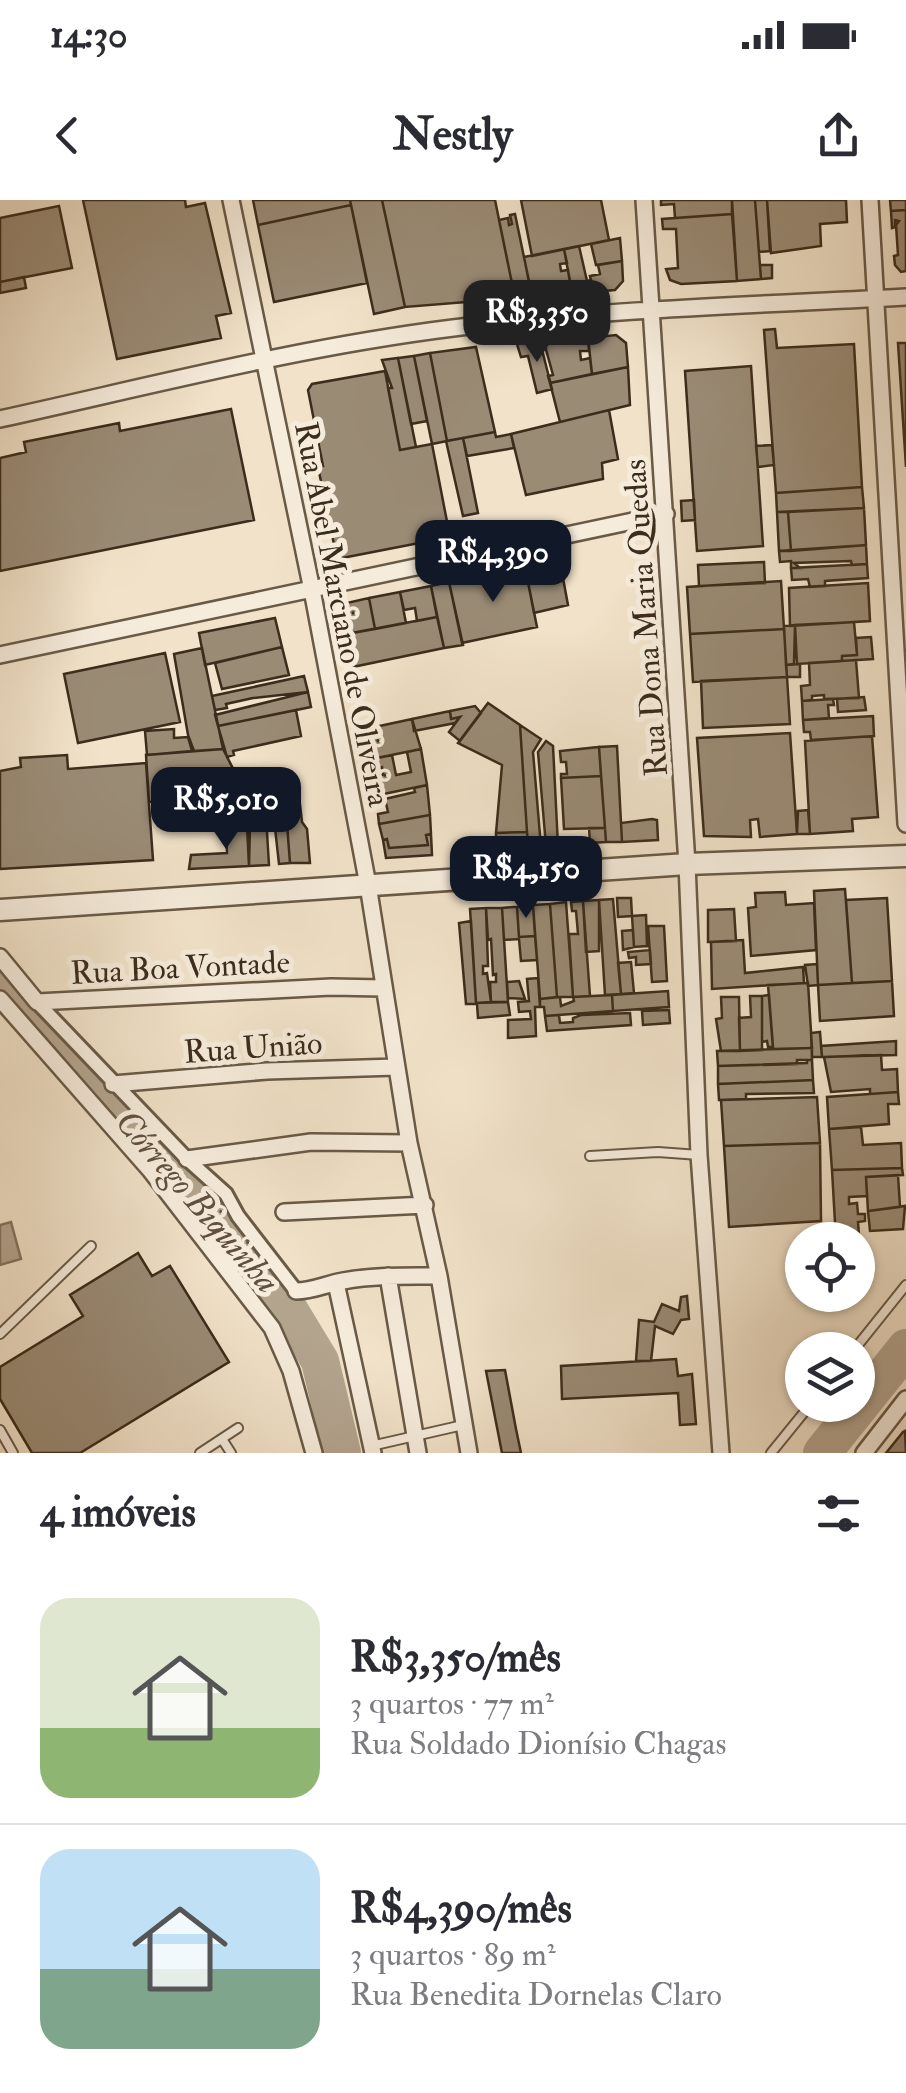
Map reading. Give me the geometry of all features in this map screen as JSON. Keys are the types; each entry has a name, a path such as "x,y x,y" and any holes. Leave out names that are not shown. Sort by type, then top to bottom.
{"street":[{"name":"Rua Abel Marciano de Oliveira","path":"230,200 312,590 368,885 410,1143 440,1276 469,1453"},
{"name":"Rua Dona Maria Quedas","path":"644,200 687,864 698,1155 720,1453"},
{"path":"870,200 906,824"},
{"path":"0,419 266,361 452,328 651,311 906,297"},
{"path":"0,655 666,514"},
{"path":"0,910 687,864 906,856"},
{"name":"Rua Boa Vontade","path":"0,958 37,1002 330,987 383,988"},
{"path":"0,999 150,1170 272,1328 291,1370 314,1453"},
{"path":"37,1002 186,1160 226,1194 238,1216 296,1291 388,1276 440,1276"},
{"name":"Rua União","path":"114,1084 267,1071 396,1067"},
{"path":"186,1160 311,1142 410,1143"},
{"path":"284,1212 425,1205"},
{"path":"388,1276 416,1445"},
{"path":"336,1283 372,1449"},
{"path":"864,1453 906,1400"}],"lane":[{"path":"590,1156 658,1152 698,1155"},
{"path":"0,1334 91,1246"},
{"path":"868,1332 906,1285"},
{"path":"772,1453 797,1422"},
{"path":"372,1449 416,1445 463,1426"},
{"path":"200,1453 238,1428"},
{"path":"0,1430 13,1453"},
{"path":"222,1438 230,1453"}],"shaded area":[{"path":"11,1222 21,1259 0,1265 0,1225"}],"building":[{"path":"83,200 185,200 186,207 205,203 231,313 216,316 221,338 117,359"},
{"path":"253,200 350,200 351,205 258,225"},
{"path":"350,200 382,200 405,307 374,314"},
{"path":"382,200 495,200 515,298 405,307"},
{"path":"521,200 601,200 609,240 532,256"},
{"path":"661,200 732,200 732,214 675,218 674,204 661,205"},
{"path":"732,200 755,200 761,279 737,281"},
{"path":"755,200 767,200 770,251 759,252"},
{"path":"767,200 846,200 847,222 820,224 821,246 771,253"},
{"path":"890,200 906,200 906,210 891,211"},
{"path":"351,205 367,283 274,302 258,225"},
{"path":"59,206 72,268 0,282 0,218"},
{"path":"906,210 906,271 901,272 894,256 898,255 899,221 895,220 892,228 891,211"},
{"path":"515,214 530,286 526,287 528,297 515,298 499,220 508,218 509,225 512,224 510,215"},
{"path":"732,214 737,281 681,284 670,280 666,269 678,268 676,229 663,229 662,219"},
{"path":"620,238 622,261 596,265 591,244"},
{"path":"579,246 593,292 572,293 564,249"},
{"path":"564,249 567,263 560,264 561,271 568,270 572,293 532,297 524,257"},
{"path":"622,261 623,281 615,290 593,292 590,276 600,274 598,265"},
{"path":"760,265 772,265 772,278 761,279"},
{"path":"24,277 26,288 0,293 0,282"},
{"path":"775,329 777,348 854,344 862,487 776,493 764,330"},
{"path":"616,335 626,343 628,367 592,374 588,338"},
{"path":"588,338 589,351 580,351 581,360 590,358 592,374 550,383 548,376 553,375 545,346 541,347 540,342"},
{"path":"540,342 552,389 537,393 528,356 521,357 517,344"},
{"path":"898,343 906,343 906,467"},
{"path":"476,347 495,432 447,441 430,353"},
{"path":"430,353 447,441 432,444 414,356"},
{"path":"414,356 427,421 411,424 398,358"},
{"path":"398,358 416,447 400,450 388,388 392,388 382,360"},
{"path":"751,366 763,546 697,551 685,371"},
{"path":"628,367 630,405 560,422 550,383"},
{"path":"385,371 400,450 432,444 450,537 337,559 318,467 323,466 308,390 312,384"},
{"path":"231,409 254,520 0,571 0,458 26,452 24,442 119,423 120,431"},
{"path":"609,410 618,459 602,463 603,479 526,495 511,434"},
{"path":"495,432 496,437 511,434 514,448 467,456 463,438"},
{"path":"463,438 478,513 463,516 446,441"},
{"path":"772,445 774,465 758,467 756,446"},
{"path":"862,487 864,508 777,512 776,493"},
{"path":"694,500 695,520 682,521 681,501"},
{"path":"864,508 866,545 791,551 788,512"},
{"path":"777,512 788,512 791,551 779,551"},
{"path":"866,545 867,564 794,563 800,568 791,568 791,561 780,562 779,551"},
{"path":"560,562 568,605 534,613 525,567"},
{"path":"764,562 765,583 699,586 698,565"},
{"path":"867,564 868,578 825,581 825,586 810,587 808,579 792,580 791,568"},
{"path":"525,567 537,627 462,643 449,582"},
{"path":"781,581 784,629 690,634 687,587"},
{"path":"449,582 463,645 444,648 431,586"},
{"path":"868,583 870,621 790,626 789,588"},
{"path":"431,586 437,617 417,621 415,608 404,610 400,592"},
{"path":"400,592 406,623 375,629 369,598"},
{"path":"369,598 375,629 341,635 336,612 342,604"},
{"path":"437,617 444,648 348,668 341,635"},
{"path":"275,618 282,647 205,665 199,633"},
{"path":"854,622 857,655 842,656 842,661 797,664 795,625"},
{"path":"795,625 794,664 786,665 784,626"},
{"path":"784,629 787,677 693,682 690,634"},
{"path":"871,637 873,659 842,661 842,656 857,655 856,638"},
{"path":"282,647 289,675 222,689 215,663"},
{"path":"202,648 223,749 194,751 174,654"},
{"path":"165,653 180,722 78,743 64,674"},
{"path":"856,660 859,698 824,699 824,695 802,701 801,686 810,685 809,663"},
{"path":"800,664 800,677 787,677 786,665"},
{"path":"304,676 308,692 253,698 215,710 212,696"},
{"path":"787,677 790,724 703,728 701,681"},
{"path":"308,692 311,707 218,726 215,715"},
{"path":"864,697 866,710 838,712 837,699"},
{"path":"833,699 834,705 828,705 829,718 803,720 802,701"},
{"path":"488,703 520,725 527,832 496,833 502,765 458,743"},
{"path":"475,706 481,713 460,741 449,732 460,717 451,719 450,711"},
{"path":"296,710 301,736 233,751 234,755 227,757 218,726"},
{"path":"450,711 451,719 460,717 455,723 414,731 412,719"},
{"path":"873,716 874,736 811,740 810,732 804,732 803,720"},
{"path":"412,719 421,749 367,760 361,730"},
{"path":"520,725 541,739 533,752 541,847 528,847"},
{"path":"174,729 174,738 188,737 192,751 147,755 145,731"},
{"path":"790,733 797,834 760,837 758,819 750,820 751,837 704,836 697,738"},
{"path":"872,736 878,817 852,819 853,831 810,834 805,741"},
{"path":"546,741 553,746 558,846 546,846 538,752"},
{"path":"617,746 622,842 606,842 599,747"},
{"path":"599,747 601,776 561,778 561,774 567,774 560,751"},
{"path":"223,749 245,792 247,826 230,822 228,796 149,802 146,755"},
{"path":"421,749 427,785 374,796 369,771 374,770 375,776 383,775 382,767 374,769 373,759 392,755 396,775 411,772 407,752"},
{"path":"67,755 68,769 146,763 153,860 0,869 0,771 21,767 20,758"},
{"path":"601,776 605,828 564,829 561,778"},
{"path":"427,785 430,815 379,824 378,814 388,812 385,799"},
{"path":"284,786 290,863 279,864 273,810 279,810 278,800 265,801 264,789"},
{"path":"264,789 265,799 245,800 245,792"},
{"path":"299,796 310,863 290,863 285,797"},
{"path":"265,799 269,865 249,866 250,826 247,827 245,800"},
{"path":"808,810 810,834 797,834 798,811"},
{"path":"430,815 428,845 389,848 387,839 383,840 379,824"},
{"path":"657,820 658,840 622,842 621,823"},
{"path":"247,826 249,866 189,869 191,855 227,853 226,827"},
{"path":"589,828 605,828 606,842 590,843"},
{"path":"527,832 528,847 496,850 496,833"},
{"path":"431,834 432,855 386,858 383,840 387,839 389,848 428,845 426,835"},
{"path":"845,889 852,983 818,985 814,891"},
{"path":"785,892 786,905 814,903 816,950 751,956 748,908 756,907 755,893"},
{"path":"617,898 631,898 632,916 618,917"},
{"path":"887,898 892,981 852,983 846,900"},
{"path":"613,899 621,994 605,995 599,900"},
{"path":"599,900 599,951 586,952 583,901"},
{"path":"583,901 590,996 573,997 569,934 578,934 571,902"},
{"path":"566,902 573,997 557,997 550,904"},
{"path":"550,904 557,997 540,999 533,905"},
{"path":"533,905 535,936 519,937 517,907"},
{"path":"517,907 519,937 535,936 537,960 521,961 519,939 504,940 502,908"},
{"path":"486,908 502,908 508,1002 491,1002 490,982 496,982 496,974 493,975"},
{"path":"486,908 488,966 483,966 483,974 487,973 491,1002 476,1003 470,909"},
{"path":"734,909 736,941 708,942 708,910"},
{"path":"646,915 647,946 634,947 632,916"},
{"path":"471,921 476,1003 508,1002 510,1015 478,1018 477,1004 466,1004 459,923"},
{"path":"648,926 664,926 667,981 652,982"},
{"path":"633,930 634,947 623,950 622,931"},
{"path":"743,940 745,973 803,967 804,983 712,989 711,942"},
{"path":"650,950 651,964 636,965 636,957 629,958 628,952"},
{"path":"631,962 634,993 621,994 618,963"},
{"path":"817,964 818,985 808,986 805,965"},
{"path":"538,978 536,1036 508,1038 508,1020 531,1019 530,1011 519,1012 518,1002 529,1001 527,979"},
{"path":"519,981 525,999 508,998 507,982"},
{"path":"892,981 894,1016 820,1021 818,985"},
{"path":"808,983 812,1048 773,1049 768,985"},
{"path":"668,991 669,1007 613,1011 612,995"},
{"path":"612,995 613,1011 545,1016 544,1007 540,1007 540,999 560,997 561,1006 574,1001 573,997"},
{"path":"769,995 773,1047 762,1042 762,996"},
{"path":"750,996 762,996 762,1050 740,1051 739,1018 751,1017"},
{"path":"721,997 739,997 740,1051 721,1051 716,1019 722,1018"},
{"path":"669,1010 670,1023 643,1025 642,1011"},
{"path":"630,1013 631,1025 547,1031 545,1016 559,1015 560,1023 573,1022 573,1018 581,1015"},
{"path":"820,1032 822,1057 812,1057 811,1033"},
{"path":"896,1041 896,1055 822,1057 821,1046"},
{"path":"812,1048 812,1060 797,1060 797,1064 718,1066 717,1051"},
{"path":"881,1055 882,1070 897,1069 898,1092 831,1092 824,1057"},
{"path":"812,1060 813,1080 718,1084 718,1066"},
{"path":"813,1080 814,1093 746,1094 746,1099 719,1100 718,1084"},
{"path":"898,1092 899,1104 888,1104 889,1124 829,1129 827,1097"},
{"path":"817,1097 820,1143 724,1146 721,1100"},
{"path":"861,1127 863,1145 901,1143 902,1168 832,1170 829,1129"},
{"path":"820,1143 821,1221 729,1227 724,1146"},
{"path":"902,1168 903,1175 866,1177 867,1196 849,1197 849,1204 857,1203 858,1214 865,1214 865,1221 835,1222 832,1170"},
{"path":"898,1175 900,1207 868,1211 866,1177"},
{"path":"905,1206 903,1229 875,1231 868,1211"},
{"path":"138,1253 152,1276 170,1266 229,1362 80,1453 32,1453 0,1399 0,1367 83,1316 70,1295"},
{"path":"687,1296 689,1319 681,1320 673,1334 655,1326 651,1361 636,1361 639,1320 654,1322 662,1304 679,1311 681,1297"},
{"path":"676,1359 678,1376 692,1374 696,1424 680,1425 678,1393 562,1399 561,1366"},
{"path":"505,1370 521,1453 502,1453 486,1371"},
{"path":"903,1432 906,1453 886,1453"}],"waterway":[{"name":"Córrego Biquinha","path":"0,981 263,1267 320,1361 342,1453"},
{"path":"822,1453 906,1348"}]}
